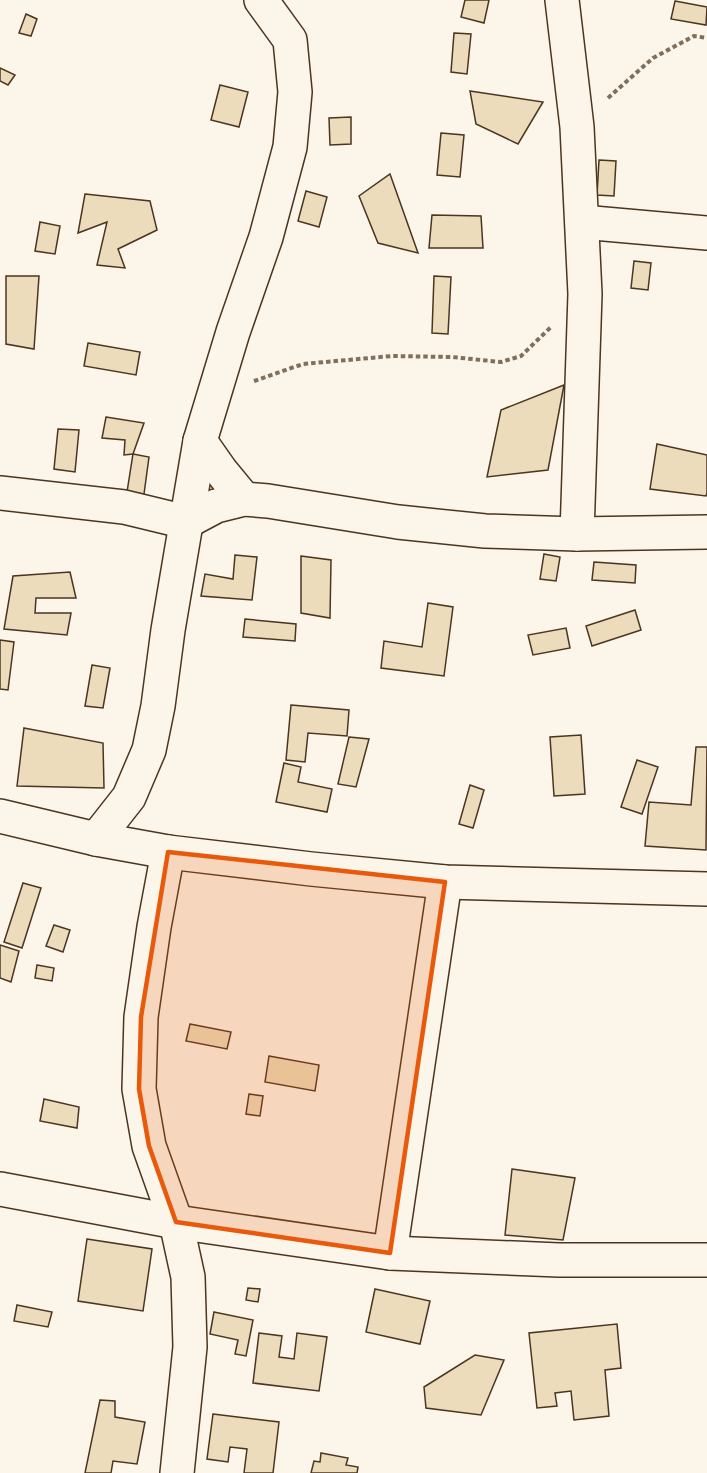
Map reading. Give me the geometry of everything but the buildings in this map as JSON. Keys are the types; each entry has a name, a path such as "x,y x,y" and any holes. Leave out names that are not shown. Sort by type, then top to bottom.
{"street":[{"path":"96,839 129,797 149,750 200,441 233,332 266,237 290,147 295,92 290,40 261,0"},
{"path":"562,0 577,127 585,294 577,534"},
{"path":"582,222 707,233"},
{"path":"200,441 244,499"},
{"path":"0,494 124,507 186,522 216,506 244,499 398,522 485,531 577,534 707,532"},
{"path":"0,816 96,839 168,852 311,869 445,882 707,889"},
{"path":"168,852 141,1017 139,1089 149,1146 176,1222 188,1277 190,1347 177,1473"},
{"path":"390,1253 445,882"},
{"path":"0,1190 176,1222 390,1253 559,1260 707,1260"}],"path":[{"path":"577,127 653,58 694,36 707,38"},
{"path":"254,381 303,364 392,356 452,357 501,362 521,356 585,294"}],"highlighted area":[{"path":"168,852 445,882 390,1253 176,1222 149,1146 139,1089 141,1017"}]}
